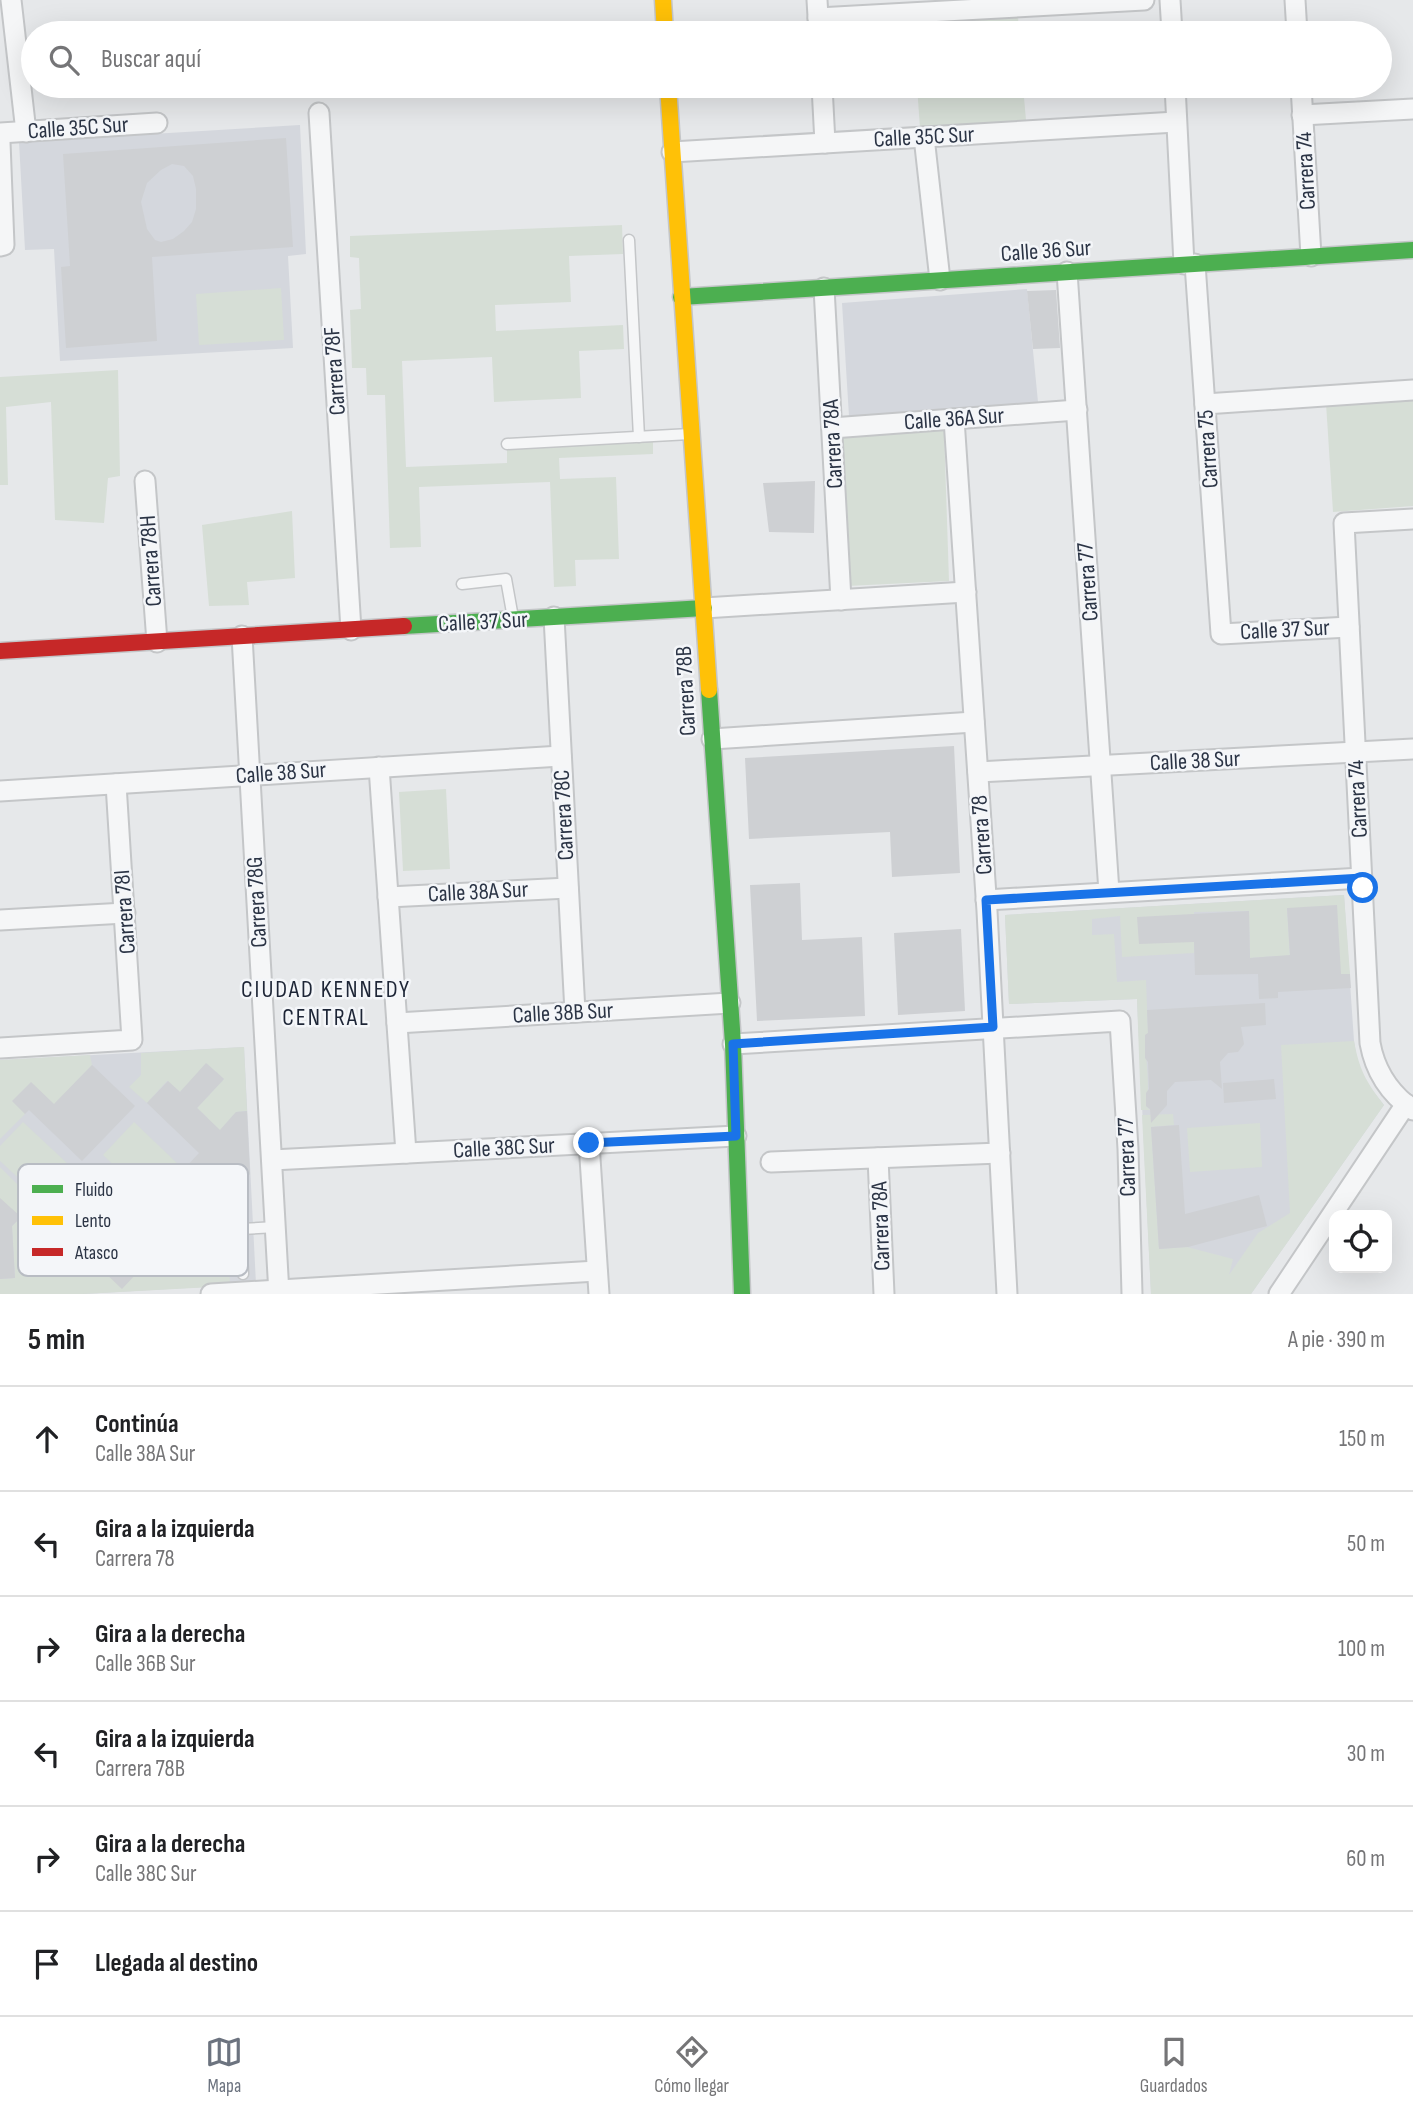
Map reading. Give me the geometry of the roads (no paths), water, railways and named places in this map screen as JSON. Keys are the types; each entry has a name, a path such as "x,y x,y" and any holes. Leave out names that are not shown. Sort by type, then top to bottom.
{"street":[{"path":"11,0 21,88"},
{"path":"663,0 664,21"},
{"path":"818,17 1144,0"},
{"path":"1170,0 1171,21"},
{"path":"1295,0 1296,21"},
{"path":"22,98 26,132"},
{"name":"Carrera 78B","path":"669,98 733,1044 742,1294"},
{"path":"823,98 825,143"},
{"name":"Carrera 75","path":"1175,98 1189,264 1205,404 1221,634"},
{"name":"Carrera 74","path":"1301,98 1311,256"},
{"path":"1302,115 1413,109"},
{"name":"Carrera 78F","path":"319,113 351,630"},
{"name":"Calle 35C Sur","path":"672,152 1176,122"},
{"name":"Calle 35C Sur","path":"0,133 157,124"},
{"path":"924,137 940,280"},
{"path":"0,142 2,246"},
{"name":"Calle 36 Sur","path":"681,297 1413,250"},
{"name":"Carrera 77","path":"1068,272 1109,892"},
{"name":"Carrera 78A","path":"824,288 841,600"},
{"path":"1205,404 1413,390"},
{"name":"Calle 36A Sur","path":"832,428 1077,410"},
{"name":"Carrera 78","path":"954,419 986,900 1007,1294"},
{"name":"Carrera 78H","path":"145,481 157,642"},
{"name":"Carrera 74","path":"1409,1107 1379,1074 1372,1055 1344,523 1413,519"},
{"name":"Calle 37 Sur","path":"0,651 966,592"},
{"name":"Carrera 78C","path":"554,617 575,1012"},
{"name":"Calle 37 Sur","path":"1221,634 1349,627"},
{"name":"Carrera 78G","path":"242,636 279,1292"},
{"path":"712,739 974,722"},
{"name":"Calle 38 Sur","path":"978,772 1413,749"},
{"name":"Calle 38 Sur","path":"0,791 561,756"},
{"path":"379,767 406,1153"},
{"name":"Carrera 78I","path":"0,1048 132,1040 117,784"},
{"path":"986,900 1362,878"},
{"name":"Calle 38A Sur","path":"388,897 568,888"},
{"path":"0,920 125,913"},
{"name":"Calle 38B Sur","path":"397,1023 730,1003"},
{"name":"Carrera 77","path":"993,1027 1120,1021 1128,1149 1132,1294"},
{"path":"733,1044 993,1027"},
{"path":"1279,1294 1409,1107"},
{"name":"Calle 38C Sur","path":"272,1160 736,1136"},
{"path":"589,1143 598,1294"},
{"path":"771,1162 1000,1153"},
{"name":"Carrera 78A","path":"878,1158 884,1294"},
{"path":"211,1294 414,1288 597,1271"}],"lane":[{"path":"629,240 639,437"},
{"path":"507,444 691,434"},
{"path":"462,583 506,579 513,620"},
{"path":"248,1229 276,1227"}],"district":[{"name":"CIUDAD KENNEDY CENTRAL","path":"326,1003"}]}
